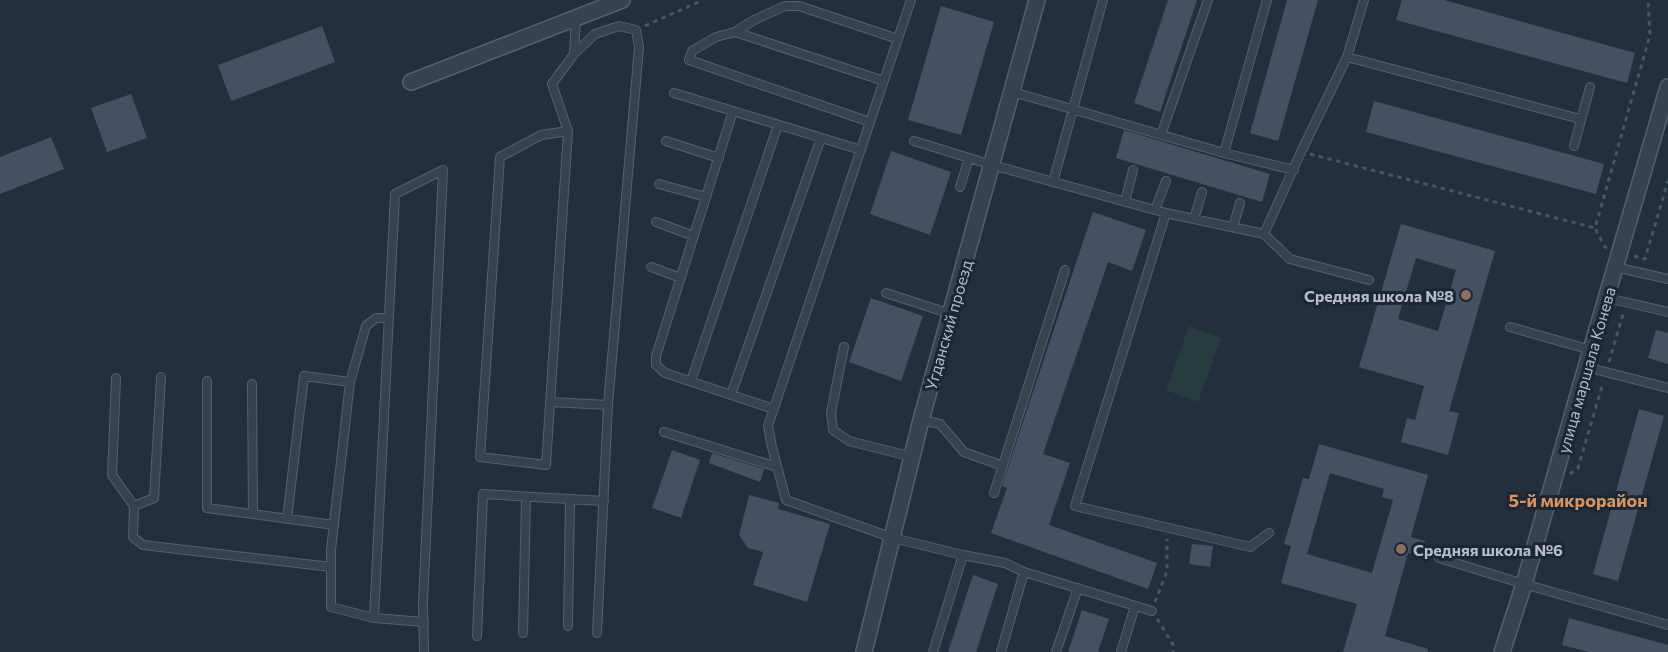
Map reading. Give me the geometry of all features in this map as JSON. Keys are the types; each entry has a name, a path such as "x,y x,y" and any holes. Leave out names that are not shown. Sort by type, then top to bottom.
{"street":[{"path":"411,82 622,0"},
{"name":"Угданский проезд","path":"864,652 921,420 1037,0"},
{"name":"улица маршала Конева","path":"1502,652 1524,584 1668,87"}],"lane":[{"path":"910,0 768,426 786,500 893,538 1005,563 1024,572 1152,611"},
{"path":"1053,182 1103,0"},
{"path":"1161,135 1208,0"},
{"path":"1224,153 1267,0"},
{"path":"1264,234 1347,57 1364,0"},
{"path":"870,122 689,60 692,51 716,37 735,32 754,20 785,6 802,3 898,39"},
{"path":"574,54 576,18"},
{"path":"568,131 541,135 500,157 480,457 546,465 568,131 552,84 574,54 595,34 619,26 636,30 639,47 608,405 597,633"},
{"path":"735,32 884,81"},
{"path":"1347,57 1580,119"},
{"path":"1574,146 1590,87"},
{"path":"1013,92 1224,153 1294,170"},
{"path":"674,93 861,150"},
{"path":"734,111 656,356 656,365 665,373 774,409"},
{"path":"691,381 778,124"},
{"path":"731,395 821,138"},
{"path":"666,141 718,158"},
{"path":"914,141 1166,213 1264,234 1290,259 1369,280"},
{"path":"960,188 969,158"},
{"path":"374,618 394,194 443,170 424,591 424,652"},
{"path":"1125,202 1133,170"},
{"path":"1155,210 1166,181"},
{"path":"659,184 706,197"},
{"path":"1194,219 1202,192"},
{"path":"1233,227 1240,203"},
{"path":"1166,213 1075,506 1250,547 1269,533"},
{"path":"656,222 694,236"},
{"path":"651,267 681,278"},
{"path":"1615,267 1668,279"},
{"path":"994,493 1065,270"},
{"path":"886,292 951,314"},
{"path":"1607,298 1668,312"},
{"path":"389,318 376,318 366,326 350,382 334,525 331,607 374,618 424,622"},
{"path":"1510,327 1591,350"},
{"path":"844,347 831,413 833,430 849,441 912,457"},
{"path":"1586,367 1668,388"},
{"path":"287,519 304,376 350,382"},
{"path":"134,507 154,498 161,377"},
{"path":"116,378 112,475 134,507 133,537 142,545 331,567"},
{"path":"207,381 207,508 334,525"},
{"path":"252,384 253,514"},
{"path":"550,402 608,405"},
{"path":"921,420 940,424 964,452 1003,466"},
{"path":"664,432 777,467"},
{"path":"477,636 483,494 604,501"},
{"path":"523,633 526,497"},
{"path":"568,626 570,499"},
{"path":"933,652 963,555"},
{"path":"1439,558 1668,625"},
{"path":"1001,652 1024,572"},
{"path":"1056,652 1078,588"},
{"path":"1121,652 1135,606"}],"path":[{"path":"636,30 704,0"},
{"path":"1648,0 1650,35 1595,228 1605,247 1645,259 1668,182"},
{"path":"1301,152 1595,228"},
{"path":"1636,272 1641,258"},
{"path":"1568,475 1578,468 1627,303"},
{"path":"1167,528 1167,571 1152,611 1174,646 1173,652"}],"green space":[{"path":"1189,326 1221,338 1198,402 1166,390"}],"building":[{"path":"1168,0 1197,0 1160,112 1134,103"},
{"path":"1287,0 1318,0 1278,141 1250,133"},
{"path":"1402,0 1444,0 1635,53 1627,83 1396,20"},
{"path":"941,6 994,22 961,135 908,120"},
{"path":"322,26 335,62 231,101 218,65"},
{"path":"131,94 147,138 107,152 91,108"},
{"path":"1374,101 1604,164 1596,194 1366,132"},
{"path":"1124,130 1270,174 1262,202 1116,158"},
{"path":"51,137 64,169 0,194 0,157"},
{"path":"891,151 951,172 930,235 870,214"},
{"path":"1093,212 1146,230 1132,271 1108,262 1043,454 1070,463 1049,525 1157,563 1148,589 991,533 1007,488 1002,486"},
{"name":"Средняя школа №8","path":"1401,224 1495,251 1449,411 1459,413 1448,455 1401,442 1407,418 1415,420 1424,386 1359,367","holes":["1416,258 1456,270 1438,331 1398,319"]},
{"path":"871,298 923,316 901,381 849,362"},
{"path":"1656,330 1668,333 1668,364 1648,358"},
{"path":"1639,409 1664,416 1618,581 1593,574"},
{"name":"Средняя школа №6","path":"1319,444 1428,475 1411,537 1425,541 1420,556 1408,553 1385,636 1428,649 1428,652 1343,652 1357,604 1281,583 1291,546 1284,544 1303,478 1309,479","holes":["1330,473 1384,489 1382,497 1393,500 1372,573 1307,554"]},
{"path":"672,450 700,460 681,518 652,508"},
{"path":"712,453 764,469 760,482 709,463"},
{"path":"749,495 779,503 778,509 830,524 807,602 753,585 763,552 748,548 739,535"},
{"path":"1192,544 1213,546 1210,567 1189,564"},
{"path":"973,575 998,584 976,652 948,652"},
{"path":"1082,610 1109,619 1098,652 1068,652"},
{"path":"1569,618 1668,645 1668,652 1589,652 1562,645"}],"place":[{"name":"Средняя школа №8","path":"1466,295"},
{"name":"Средняя школа №6","path":"1401,549"}],"district":[{"name":"5-й микрорайон","path":"1578,500"}]}
